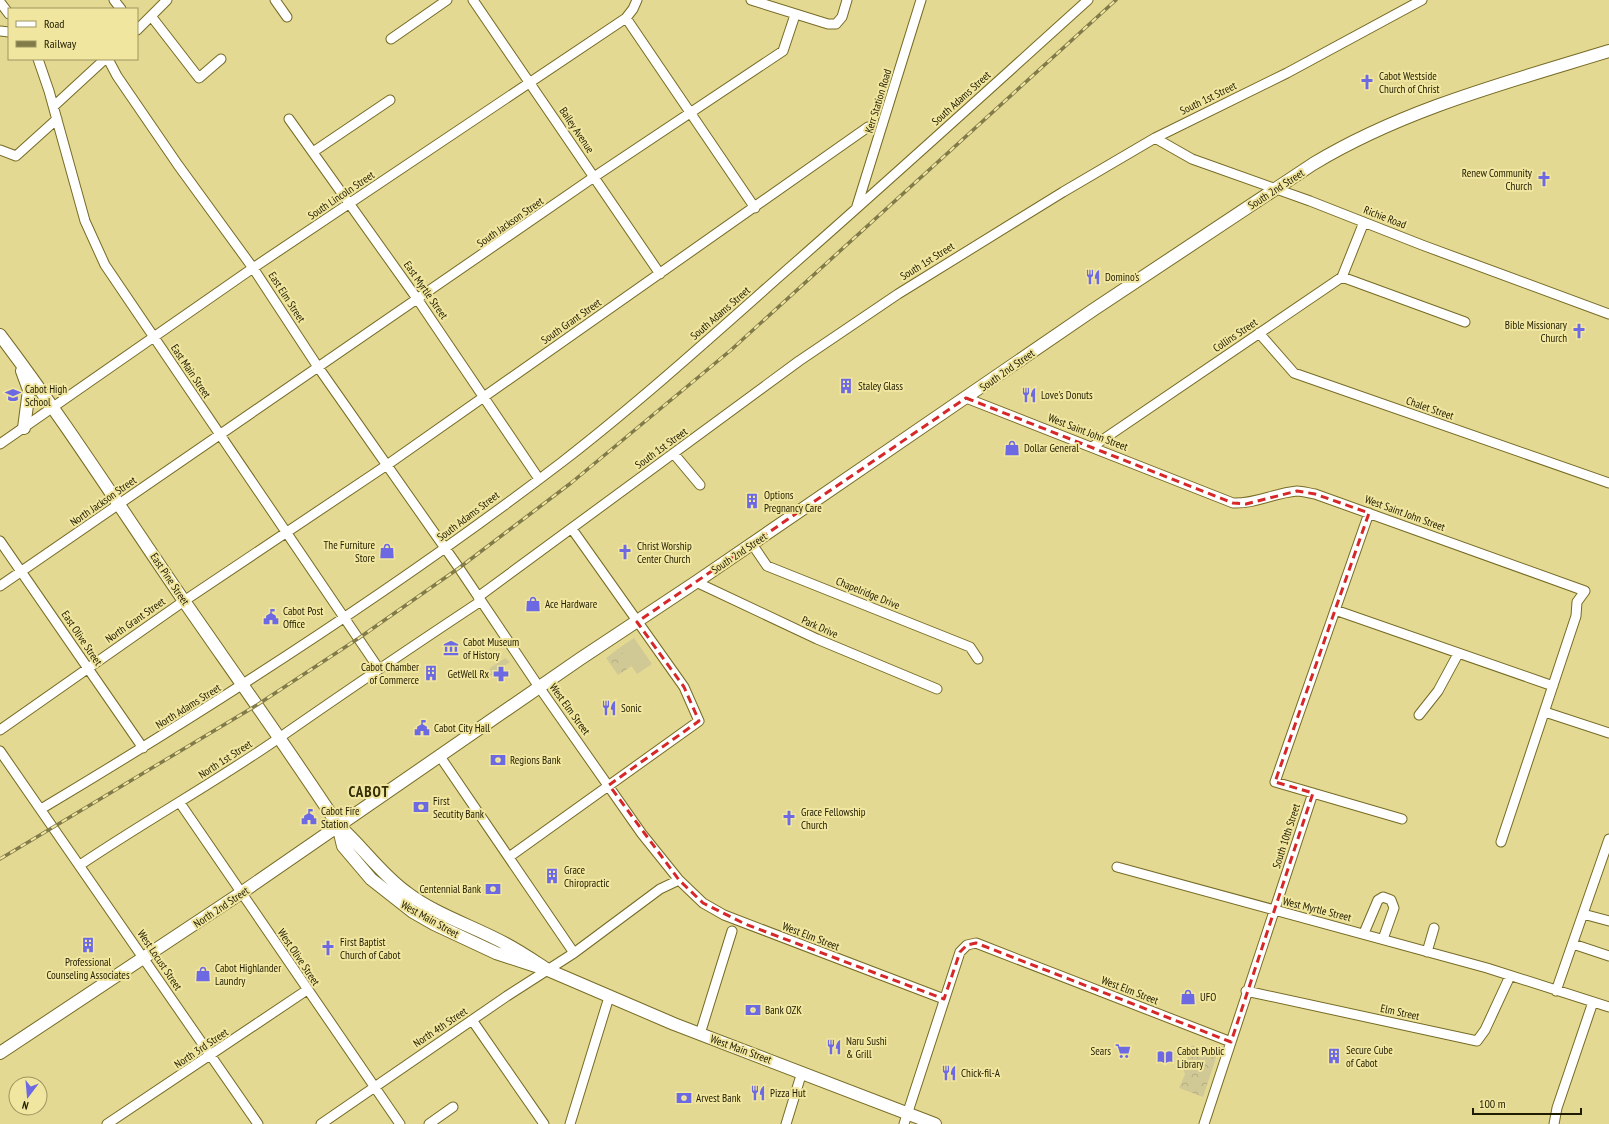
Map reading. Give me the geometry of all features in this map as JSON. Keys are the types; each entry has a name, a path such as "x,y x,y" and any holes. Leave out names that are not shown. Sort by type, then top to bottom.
{"main road":[{"name":"South 2nd Street","path":"439,755 752,544 1087,314 1275,188 1335,151 1409,117 1479,91 1609,51"},
{"name":"East Pine Street","path":"0,335 53,407 120,504 184,601 244,684 338,826"},
{"path":"19,360 29,390 24,428"},
{"name":"North 2nd Street","path":"0,1053 241,893 439,755"},
{"name":"West Main Street","path":"338,826 352,837 377,867 406,892 436,911 506,944 548,970 609,997 700,1034 802,1072 906,1119 935,1124"}],"street":[{"path":"114,0 120,8"},
{"path":"138,29 167,0"},
{"path":"275,0 287,17"},
{"path":"391,39 447,0"},
{"name":"Bailey Avenue","path":"473,0 660,274"},
{"name":"South Lincoln Street","path":"0,444 253,268 626,18 633,9 637,0"},
{"path":"752,0 828,24 836,24 842,17 848,0"},
{"name":"Kerr Station Road","path":"855,209 871,164 921,0"},
{"name":"South Adams Street","path":"344,617 445,549 539,479 670,373 1088,0"},
{"name":"South 1st Street","path":"379,669 480,599 572,529 844,329 1050,200 1155,138 1287,73 1422,0"},
{"path":"0,2 8,13"},
{"name":"South Jackson Street","path":"219,434 418,300 783,50 795,14"},
{"path":"151,16 199,78 221,59"},
{"path":"626,18 755,208"},
{"name":"East Main Street","path":"38,60 54,106 56,119 85,220 106,265 379,669"},
{"path":"54,106 104,60"},
{"name":"East Elm Street","path":"109,60 117,76 178,165 253,268 318,367 445,549"},
{"path":"313,152 390,100"},
{"path":"0,150 16,156 56,119"},
{"name":"East Myrtle Street","path":"289,119 418,300 539,479"},
{"name":"South Grant Street","path":"287,533 755,208 868,127"},
{"name":"Richie Road","path":"1155,138 1192,159 1275,188 1609,314"},
{"path":"1364,222 1342,277 1465,322"},
{"name":"Collins Street","path":"1092,447 1342,277"},
{"name":"Chalet Street","path":"1259,333 1294,373 1609,483"},
{"name":"West Saint John Street","path":"966,398 1233,503 1246,504 1278,494 1298,491 1315,494 1585,591 1577,602 1576,616 1501,842"},
{"name":"North Jackson Street","path":"0,586 219,434"},
{"path":"674,454 700,485"},
{"name":"South 10th Street","path":"1204,1124 1246,991 1313,793 1275,782 1369,513"},
{"path":"509,857 699,721 684,687 572,529"},
{"name":"North Grant Street","path":"0,730 184,601 287,533"},
{"name":"East Olive Street","path":"0,541 144,748"},
{"name":"Chapelridge Drive","path":"752,544 767,566 970,647 978,659"},
{"name":"West Elm Street","path":"445,549 642,834 679,880 703,903 731,918 944,999 960,952 966,945 976,943 1230,1042"},
{"name":"Park Drive","path":"696,582 817,639 937,689"},
{"path":"1335,610 1553,686"},
{"name":"North Adams Street","path":"41,809 144,748 244,684 344,617"},
{"path":"1419,715 1438,691 1458,654"},
{"name":"North 1st Street","path":"80,865 135,828 180,803 379,669"},
{"path":"1545,712 1609,733"},
{"name":"West Locust Street","path":"0,751 258,1124"},
{"path":"439,755 574,953"},
{"path":"1313,793 1402,819"},
{"name":"West Olive Street","path":"180,803 400,1124"},
{"path":"1556,991 1609,839"},
{"name":"West Myrtle Street","path":"1117,868 1364,933 1609,1007"},
{"name":"North 4th Street","path":"321,1124 374,1086 574,953 660,890 679,880"},
{"path":"1364,933 1378,900 1383,897 1391,900 1394,908 1383,939"},
{"path":"1583,914 1609,921"},
{"path":"1427,952 1434,928"},
{"path":"700,1034 732,931"},
{"path":"1573,944 1609,956"},
{"name":"Elm Street","path":"1246,991 1477,1042 1485,1030 1510,976"},
{"name":"North 3rd Street","path":"107,1124 307,990"},
{"path":"570,1124 609,997"},
{"path":"906,1119 944,999"},
{"path":"1554,1124 1557,1108 1593,1002"},
{"path":"472,1020 544,1124"},
{"path":"786,1124 802,1072"},
{"path":"429,1124 453,1107"}],"highlighted area":[{"path":"966,398 1233,503 1246,504 1297,491 1315,494 1369,513 1275,782 1313,793 1231,1042 976,943 967,945 960,952 944,999 745,924 703,903 679,880 609,785 699,721 684,687 637,622"}],"green space":[{"path":"634,638 652,664 637,674 619,648"},
{"path":"619,648 632,666 618,675 606,658"},
{"path":"505,658 510,662 490,676 490,668"},
{"path":"1192,1045 1217,1055 1203,1097 1179,1088 1185,1074 1183,1069"}],"railway":[{"path":"0,859 257,705 359,638 459,568 571,483 731,350 1116,0"}],"place":[{"name":"Cabot Westside Church of Christ","path":"1367,82"},
{"name":"Renew Community Church","path":"1544,179"},
{"name":"Domino's","path":"1093,277"},
{"name":"Bible Missionary Church","path":"1579,331"},
{"name":"Staley Glass","path":"846,386"},
{"name":"Cabot High School","path":"13,395"},
{"name":"Love's Donuts","path":"1029,395"},
{"name":"Dollar General","path":"1012,448"},
{"name":"Options Pregnancy Care","path":"752,501"},
{"name":"The Furniture Store","path":"387,551"},
{"name":"Christ Worship Center Church","path":"625,552"},
{"name":"Ace Hardware","path":"533,604"},
{"name":"Cabot Post Office","path":"271,617"},
{"name":"Cabot Museum of History","path":"451,648"},
{"name":"Cabot Chamber of Commerce","path":"431,673"},
{"name":"GetWell Rx","path":"501,674"},
{"name":"Sonic","path":"609,708"},
{"name":"Cabot City Hall","path":"422,728"},
{"name":"Regions Bank","path":"498,760"},
{"name":"First Secutity Bank","path":"421,807"},
{"name":"Cabot Fire Station","path":"309,817"},
{"name":"Grace Fellowship Church","path":"789,818"},
{"name":"Grace Chiropractic","path":"552,876"},
{"name":"Centennial Bank","path":"493,889"},
{"name":"Professional Counseling Associates","path":"88,945"},
{"name":"First Baptist Church of Cabot","path":"328,948"},
{"name":"Cabot Highlander Laundry","path":"203,974"},
{"name":"UFO","path":"1188,997"},
{"name":"Bank OZK","path":"753,1010"},
{"name":"Naru Sushi & Grill","path":"834,1047"},
{"name":"Sears","path":"1123,1051"},
{"name":"Secure Cube of Cabot","path":"1334,1056"},
{"name":"Cabot Public Library","path":"1165,1057"},
{"name":"Chick-fil-A","path":"949,1073"},
{"name":"Pizza Hut","path":"758,1093"},
{"name":"Arvest Bank","path":"684,1098"}],"district":[{"name":"CABOT","path":"369,792"}]}
